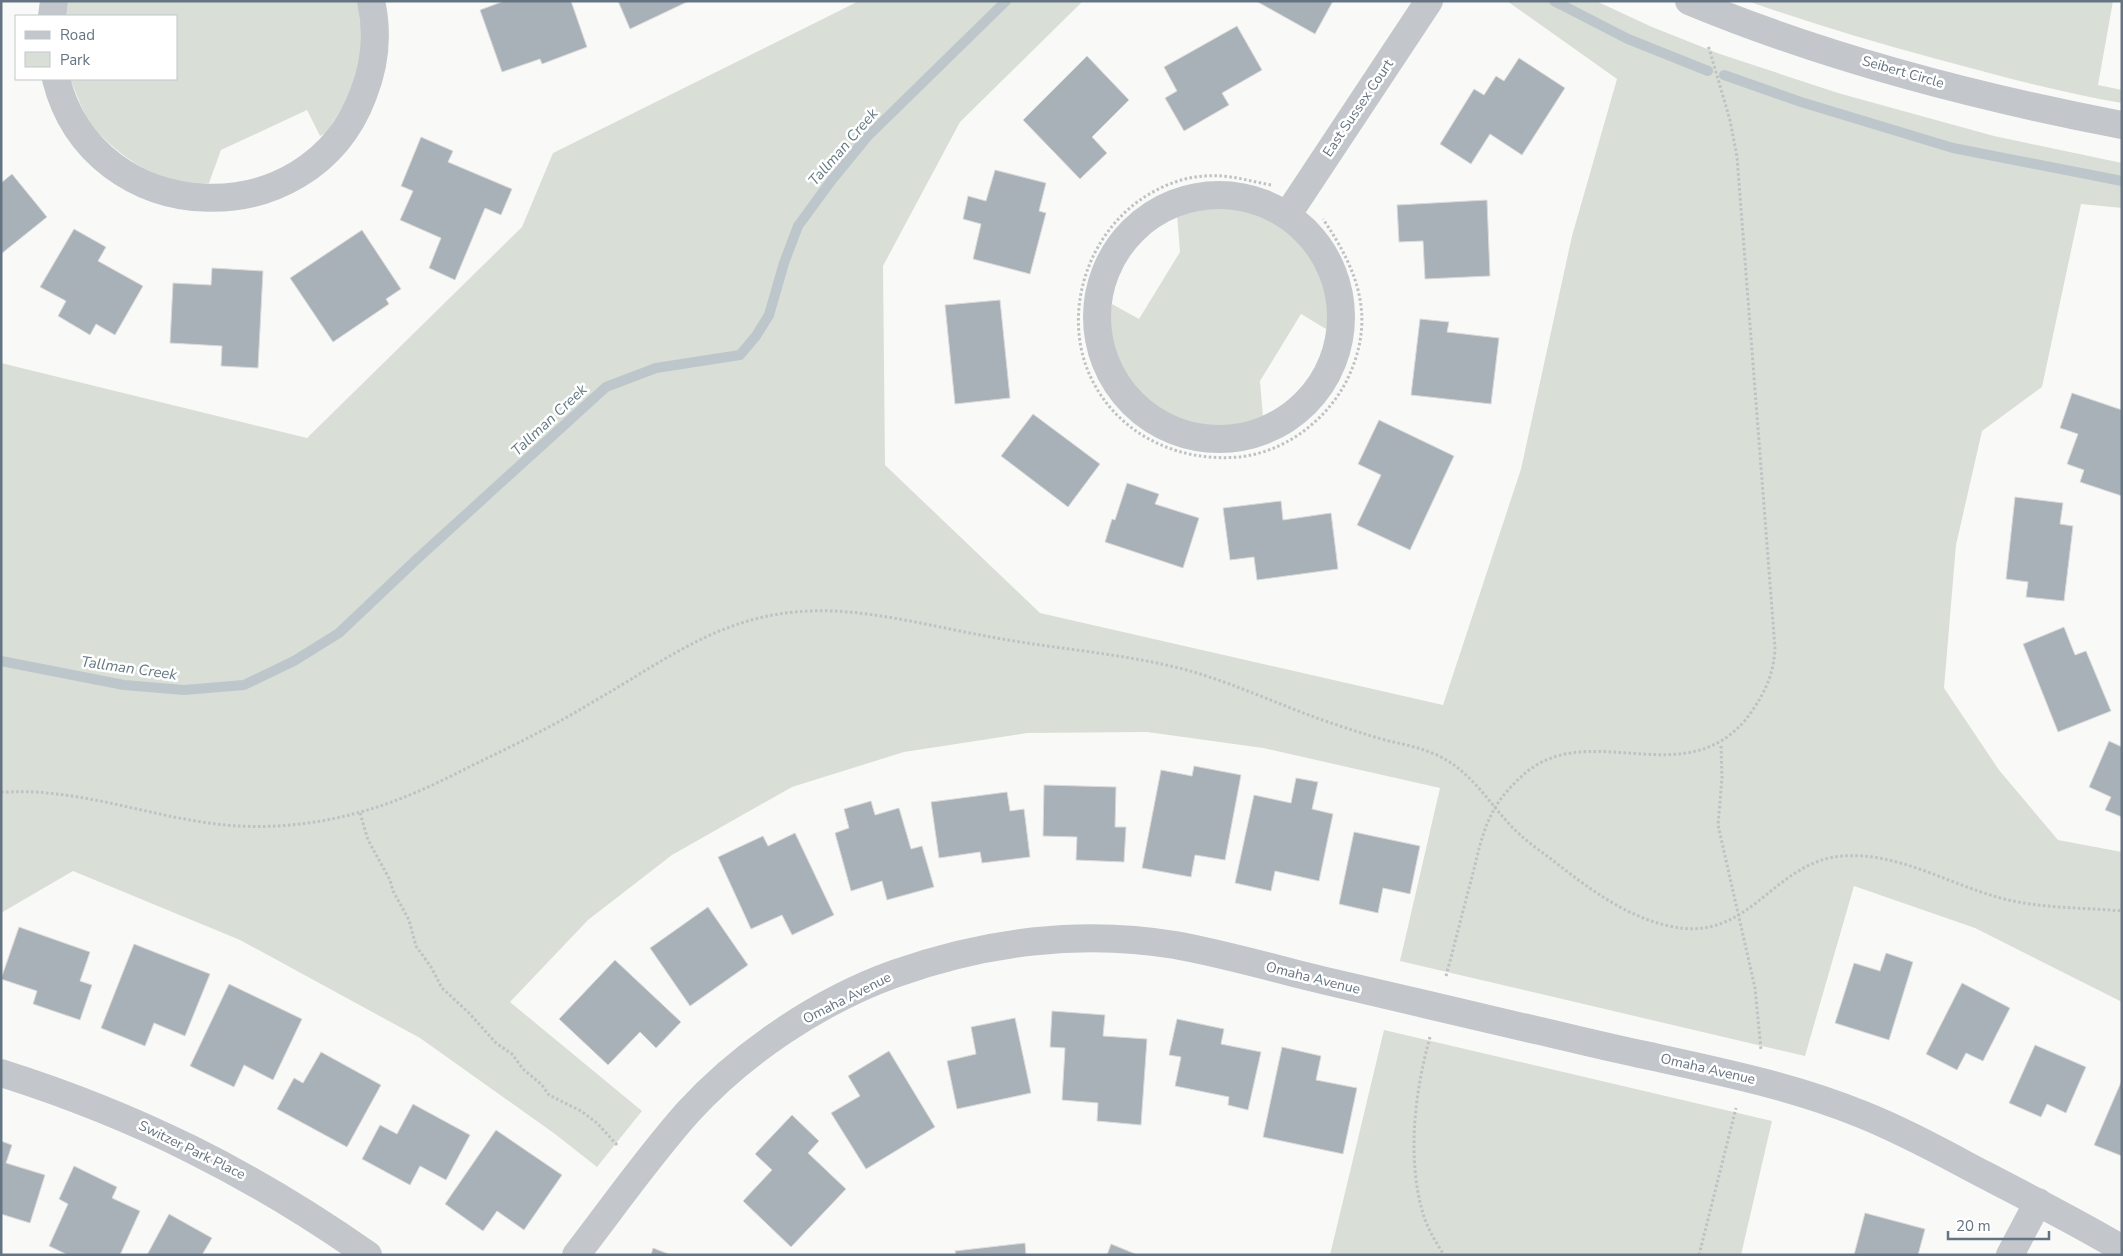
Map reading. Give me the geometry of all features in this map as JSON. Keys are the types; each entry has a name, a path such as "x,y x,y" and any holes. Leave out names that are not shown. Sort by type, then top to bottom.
{"street":[{"path":"52,15 54,1"},
{"path":"56,80 66,107 79,128 100,154 126,174 155,189 187,197 220,199 252,194 283,183 311,165 345,130 361,101 371,69 375,37 371,1"},
{"name":"East Sussex Court","path":"1288,214 1429,1"},
{"name":"Seibert Circle","path":"1689,1 1779,35 1921,78 2069,115 2122,125"},
{"path":"1230,194 1270,204 1288,214 1317,242 1328,259 1336,277 1340,297 1342,317 1335,357 1316,392 1286,420 1250,436 1230,439 1200,438 1171,429 1153,420 1137,408 1112,376 1103,357 1099,337 1097,317 1098,296 1112,258 1123,241 1153,213 1190,197 1230,194"},
{"name":"Omaha Avenue","path":"576,1255 686,1115 728,1074 762,1046 816,1012 891,975 962,953 1007,944 1048,940 1094,939 1171,944 1412,1002 1742,1076 1818,1098 1871,1118 2038,1202 2122,1249"},
{"name":"Switzer Park Place","path":"1,1073 100,1108 152,1129 196,1150 279,1196 368,1255"},
{"path":"2010,1255 2038,1202"}],"path":[{"path":"1446,976 1481,843 1496,806 1522,775 1558,756 1581,751 1660,756 1677,755 1721,741 1744,723 1764,694 1770,678 1776,648 1737,158 1730,120 1708,45"},
{"path":"1277,184 1218,176 1190,178 1174,183 1158,189 1130,208 1117,220 1095,249 1083,283 1080,301 1080,336 1089,373 1096,389 1116,414 1145,437 1178,452 1203,457 1216,458 1253,455 1270,451 1306,429 1334,399 1345,383 1357,352 1361,332 1361,297 1357,281 1347,257 1323,219 1321,212"},
{"path":"1,792 49,793 210,824 240,826 280,826 360,813 442,781 556,724 666,658 726,627 785,613 833,611 861,614 1155,663 1187,670 1228,683 1343,727 1436,754 1470,776 1507,821 1527,841 1591,890 1620,908 1668,926 1692,930 1714,928 1738,915 1810,864 1822,859 1840,856 1873,857 1890,860 1996,897 2032,905 2122,911"},
{"path":"1721,746 1722,778 1718,825 1755,988 1761,1050"},
{"path":"360,813 368,840 390,880 392,891 409,920 416,946 428,962 442,988 469,1013 496,1043 512,1054 523,1069 542,1085 549,1095 581,1111 597,1123 618,1146"},
{"path":"1430,1037 1422,1064 1415,1120 1415,1156 1422,1209 1429,1230 1444,1255"},
{"path":"1699,1255 1736,1108 1742,1076"}],"green space":[{"path":"68,1 358,1 362,44 354,86 326,133 320,136 307,110 221,150 209,183 194,185 180,183 150,172 109,143 89,121 70,80 178,80 178,15 65,15"},
{"path":"859,1 1083,1 960,122 883,266 885,465 1040,613 1443,705 1521,469 1572,236 1617,79 1507,1 1596,1 1652,27 1720,54 1838,93 1994,136 2122,163 2122,208 2081,204 2042,387 1982,431 1956,545 1944,688 1999,770 2058,840 2122,852 2122,1002 1975,928 1854,886 1805,1056 1400,961 1440,788 1263,748 1147,732 1027,733 904,752 792,787 672,855 588,920 510,1002 642,1111 597,1167 555,1134 420,1038 240,940 73,871 1,913 1,363 307,438 522,227 553,153"},
{"path":"1748,1 2113,1 2098,85 2122,90 2122,103 2004,77 1933,58 1794,17"},
{"path":"1221,204 1249,208 1266,213 1278,220 1298,238 1307,249 1321,274 1329,300 1330,315 1326,329 1301,314 1260,381 1263,417 1219,426 1197,424 1177,418 1158,408 1141,394 1127,377 1117,356 1112,343 1109,317 1112,304 1139,319 1180,252 1177,215 1201,206"},
{"path":"1384,1030 1772,1121 1741,1255 1330,1255"}],"building":[{"path":"504,1 571,1 587,47 542,64 540,59 502,72 480,10"},
{"path":"618,1 689,1 630,29"},
{"path":"1256,1 1333,1 1315,34"},
{"path":"1237,26 1262,70 1222,93 1229,105 1184,131 1165,98 1177,91 1164,67"},
{"path":"1087,56 1129,100 1092,137 1107,153 1080,179 1023,120"},
{"path":"1519,58 1565,88 1522,155 1490,134 1471,164 1440,144 1474,89 1484,95 1496,76 1504,81"},
{"path":"421,137 453,151 448,162 512,189 501,215 485,208 455,280 429,268 441,238 400,220 413,191 401,186"},
{"path":"995,170 1046,183 1039,211 1046,213 1030,274 973,259 981,224 963,219 968,196 986,201"},
{"path":"12,174 47,217 1,254 1,183"},
{"path":"1487,200 1490,276 1425,279 1423,241 1399,242 1397,205"},
{"path":"74,229 106,247 98,261 143,286 115,335 96,324 90,335 58,316 66,301 40,287"},
{"path":"362,230 401,289 386,299 389,304 333,342 290,278"},
{"path":"212,268 263,271 258,368 221,366 222,346 170,343 173,283 211,285"},
{"path":"1000,300 1010,398 955,404 945,305"},
{"path":"1420,319 1449,322 1447,332 1499,338 1491,404 1411,395"},
{"path":"2072,393 2122,410 2122,496 2080,482 2084,470 2067,464 2078,434 2060,428"},
{"path":"1033,414 1100,464 1068,507 1001,456"},
{"path":"1379,420 1454,456 1410,550 1357,525 1381,475 1358,464"},
{"path":"1127,483 1159,494 1155,504 1199,518 1183,568 1105,542 1112,519 1115,520"},
{"path":"2015,497 2063,503 2060,524 2073,526 2064,601 2026,597 2028,582 2006,579"},
{"path":"1281,501 1283,520 1331,513 1338,569 1257,580 1254,557 1230,560 1223,508"},
{"path":"2064,627 2075,655 2086,651 2111,711 2058,732 2023,644"},
{"path":"2109,741 2122,747 2122,817 2105,810 2111,797 2089,787"},
{"path":"1194,766 1241,775 1225,860 1195,855 1191,877 1142,868 1161,770 1192,776"},
{"path":"1296,778 1318,782 1312,809 1333,814 1319,881 1275,871 1271,891 1235,883 1254,795 1291,803"},
{"path":"1044,785 1116,787 1115,827 1126,827 1124,862 1076,860 1077,837 1043,836"},
{"path":"1007,792 1010,811 1024,809 1030,857 982,863 980,852 939,858 931,802"},
{"path":"871,801 875,815 899,808 911,849 922,846 934,887 887,900 882,881 851,891 835,833 849,828 844,809"},
{"path":"1354,832 1420,846 1410,894 1383,888 1378,913 1339,904"},
{"path":"795,833 834,915 792,935 782,915 751,929 718,857 763,836 768,846"},
{"path":"708,907 748,965 690,1006 650,948"},
{"path":"19,927 90,952 80,981 92,985 80,1020 33,1004 37,991 1,979"},
{"path":"134,944 210,974 185,1036 154,1023 145,1046 101,1028"},
{"path":"1886,953 1913,962 1889,1040 1835,1023 1854,963 1880,971"},
{"path":"615,960 681,1022 656,1048 640,1032 608,1065 559,1019"},
{"path":"1962,983 2010,1008 1983,1061 1966,1053 1957,1070 1926,1054"},
{"path":"229,984 302,1019 273,1080 244,1065 234,1087 190,1066"},
{"path":"1052,1011 1105,1015 1103,1036 1147,1039 1141,1125 1097,1121 1098,1103 1062,1100 1065,1048 1050,1047"},
{"path":"1015,1018 1031,1093 957,1109 947,1061 976,1054 971,1027"},
{"path":"1177,1019 1224,1029 1221,1044 1261,1052 1248,1110 1228,1105 1229,1097 1175,1086 1181,1057 1169,1055"},
{"path":"2035,1045 2086,1067 2066,1113 2047,1104 2041,1117 2009,1103"},
{"path":"1282,1047 1321,1056 1316,1080 1357,1088 1343,1154 1263,1137"},
{"path":"889,1051 935,1127 866,1169 831,1113 860,1096 848,1076"},
{"path":"321,1052 381,1085 347,1147 277,1109 294,1078 303,1083"},
{"path":"2122,1080 2122,1156 2094,1145"},
{"path":"413,1104 470,1135 446,1180 420,1166 410,1185 362,1159 380,1125 397,1134"},
{"path":"792,1115 819,1141 808,1153 846,1189 791,1247 743,1201 772,1170 755,1154"},
{"path":"496,1130 562,1175 524,1230 497,1211 483,1231 445,1204"},
{"path":"1,1141 12,1145 6,1163 45,1175 30,1223 1,1214"},
{"path":"74,1166 117,1187 112,1198 140,1211 120,1255 68,1255 49,1246 68,1204 59,1199"},
{"path":"1865,1213 1925,1229 1918,1255 1854,1255"},
{"path":"169,1214 212,1238 202,1255 147,1255"},
{"path":"1025,1243 1026,1255 956,1255 955,1251"},
{"path":"1111,1244 1138,1255 1107,1255"},
{"path":"653,1248 671,1255 651,1255"}],"waterway":[{"name":"Tallman Creek","path":"1,661 124,685 184,690 244,685 294,661 339,633 417,559 606,387 656,368 740,355 756,336 769,315 784,263 798,226 831,181 867,137 1006,1"},
{"path":"1554,1 1628,39 1708,71"},
{"path":"1724,75 1801,102 1953,148 2122,181"}]}
